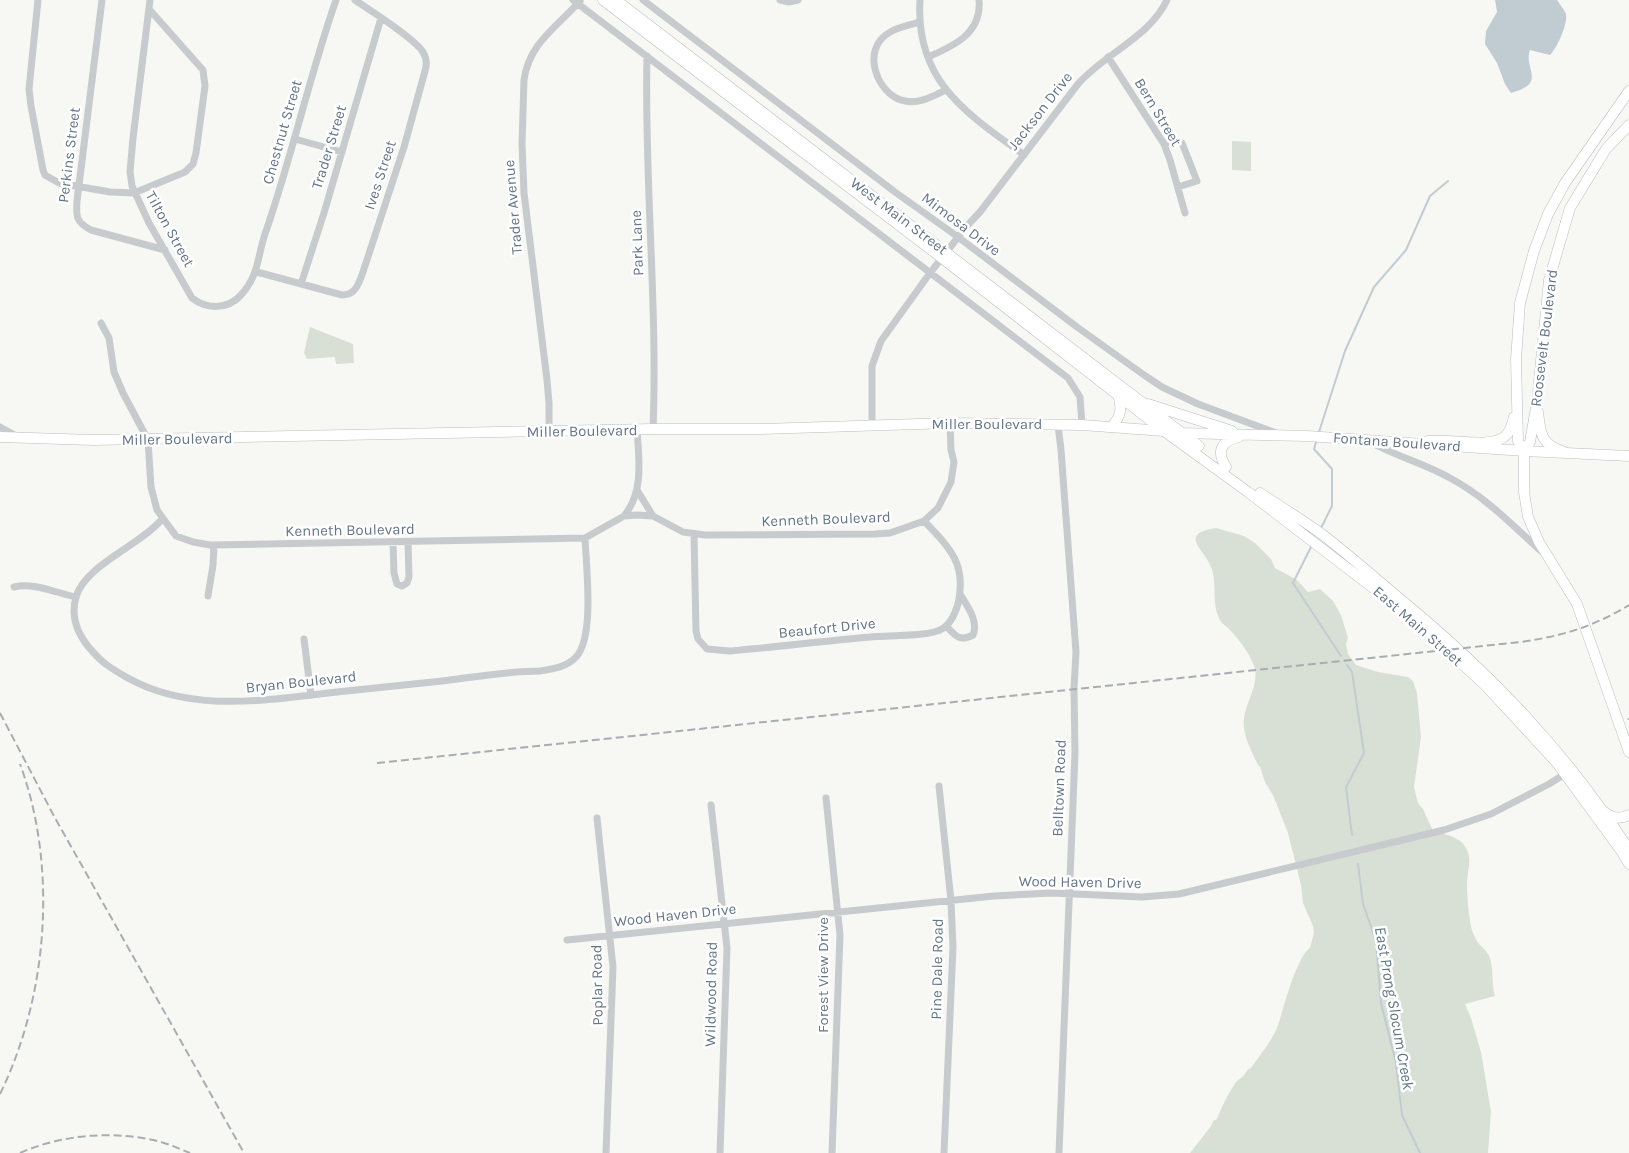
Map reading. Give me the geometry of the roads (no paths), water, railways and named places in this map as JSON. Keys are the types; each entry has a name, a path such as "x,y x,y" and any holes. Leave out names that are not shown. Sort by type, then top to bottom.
{"main road":[{"name":"West Main Street","path":"603,0 1143,402 1180,433"},
{"name":"West Main Street","path":"616,0 944,255 1164,431"},
{"name":"Roosevelt Boulevard","path":"1629,91 1565,183 1548,214 1534,252 1520,303 1516,358 1518,441 1524,451 1525,499 1528,517 1533,531 1578,604 1629,752"},
{"name":"Roosevelt Boulevard","path":"1524,451 1530,442 1537,402 1549,280 1570,208 1606,149 1629,124"},
{"path":"1112,426 1120,413 1121,404 1118,396"},
{"path":"1414,444 1433,440 1486,442 1503,438 1512,427 1517,398"},
{"path":"1143,402 1245,435"},
{"path":"1537,402 1541,437 1550,447 1564,453"},
{"path":"1518,413 1535,414"},
{"name":"Miller Boulevard","path":"0,437 148,440 950,423 1112,426 1164,431"},
{"name":"Fontana Boulevard","path":"1164,431 1307,436 1524,451 1629,456"},
{"name":"East Main Street","path":"1164,431 1317,538"},
{"name":"East Main Street","path":"1180,433 1317,538 1407,614 1485,685 1568,771 1603,811 1628,851"},
{"path":"1226,467 1220,454 1222,447 1229,440 1245,435"},
{"name":"East Main Street","path":"1568,771 1628,851"},
{"path":"1603,811 1609,816 1616,818 1629,816"}],"street":[{"path":"38,0 29,89 30,106 42,170 45,175 58,183 110,192 134,193 185,172 193,164 196,153 205,74 201,66 149,9"},
{"name":"Perkins Street","path":"102,0 76,213 82,226 96,232 165,250"},
{"name":"Tilton Street","path":"150,0 130,172 134,193 192,298 201,304 220,306 230,304 241,295 257,272"},
{"name":"Chestnut Street","path":"257,272 262,242 336,0"},
{"name":"Ives Street","path":"257,272 342,295 350,293 356,288 362,275 404,147 425,71 426,59 416,44 355,0"},
{"name":"Mimosa Drive","path":"642,0 1011,278 1162,387 1198,404 1282,435"},
{"path":"780,0 789,2 798,0"},
{"path":"920,0 923,44 936,74 946,90 955,102 971,116 1024,155"},
{"path":"928,57 949,48 968,34 976,23 980,9 979,0"},
{"name":"Jackson Drive","path":"872,426 872,366 877,349 888,330 930,273 980,212 1078,84 1094,68 1140,34 1156,19 1167,0"},
{"path":"577,1 1068,378 1080,397 1082,425"},
{"name":"Trader Avenue","path":"549,432 547,380 524,193 522,144 524,80 533,52 577,1"},
{"name":"Trader Street","path":"301,284 381,18"},
{"path":"920,22 896,28 878,43 874,56 878,79 894,98 906,102 921,101 946,90"},
{"name":"Park Lane","path":"647,56 653,304 653,430"},
{"name":"Bern Street","path":"1108,57 1164,144 1185,213"},
{"path":"295,139 342,152"},
{"path":"1164,144 1175,139 1182,143 1197,181 1178,187"},
{"path":"101,322 109,338 114,372 122,393 148,440"},
{"name":"Kenneth Boulevard","path":"148,440 152,495 157,510 176,536 201,544 585,538 624,516 653,516 682,532 694,534 722,536 876,534 890,532 924,521 938,508 951,482 954,462 951,450 950,423"},
{"name":"Belltown Road","path":"1058,425 1076,652 1074,688 1075,753 1059,1153"},
{"path":"0,427 18,437"},
{"path":"624,516 631,508 640,474 636,430"},
{"path":"1365,440 1431,469 1468,488 1498,511 1550,560"},
{"path":"637,490 653,516"},
{"path":"14,587 21,585 32,586 76,597 82,585 93,573 144,536 162,519"},
{"path":"924,521 945,543 956,562 961,577 960,594 955,613 946,626 960,638 966,639 974,635 976,628 975,622 960,594"},
{"name":"Beaufort Drive","path":"694,534 696,631 698,639 707,649 730,651 934,632 946,626"},
{"name":"Bryan Boulevard","path":"76,597 75,621 89,648 109,666 143,685 170,695 207,701 249,702 540,671 560,667 568,663 581,650 586,632 585,538"},
{"path":"393,542 394,578 397,584 402,586 407,583 409,577 408,542"},
{"path":"208,596 214,545"},
{"path":"304,639 311,695"},
{"name":"Wood Haven Drive","path":"567,940 1007,895 1070,894 1142,897 1179,894 1431,834 1491,814 1549,784 1568,771"},
{"name":"Pine Dale Road","path":"939,786 951,901 953,947 944,1153"},
{"name":"Forest View Drive","path":"826,798 839,952 832,1153"},
{"name":"Wildwood Road","path":"712,805 725,924 727,966 720,1153"},
{"name":"Poplar Road","path":"597,818 610,936 613,987 606,1153"}],"waterway":[{"name":"East Prong Slocum Creek","path":"1319,432 1345,351 1374,287 1406,250 1430,196 1448,181"},
{"name":"East Prong Slocum Creek","path":"1317,439 1314,449 1332,469 1332,506 1321,528"},
{"name":"East Prong Slocum Creek","path":"1312,545 1293,583 1341,656"},
{"name":"East Prong Slocum Creek","path":"1347,665 1352,672 1364,753 1346,787 1352,835"},
{"name":"East Prong Slocum Creek","path":"1358,864 1363,904 1376,941 1381,1003 1396,1063 1402,1115 1420,1153"}],"railway":[{"path":"377,763 1521,642 1577,630 1616,613 1629,605"},
{"path":"0,713 55,818 244,1153"},
{"path":"0,1094 16,1056 29,1016 37,974 42,931 43,888 40,845 32,804 20,764"},
{"path":"20,1153 71,1138 108,1135 143,1138 161,1142 190,1153"}]}
